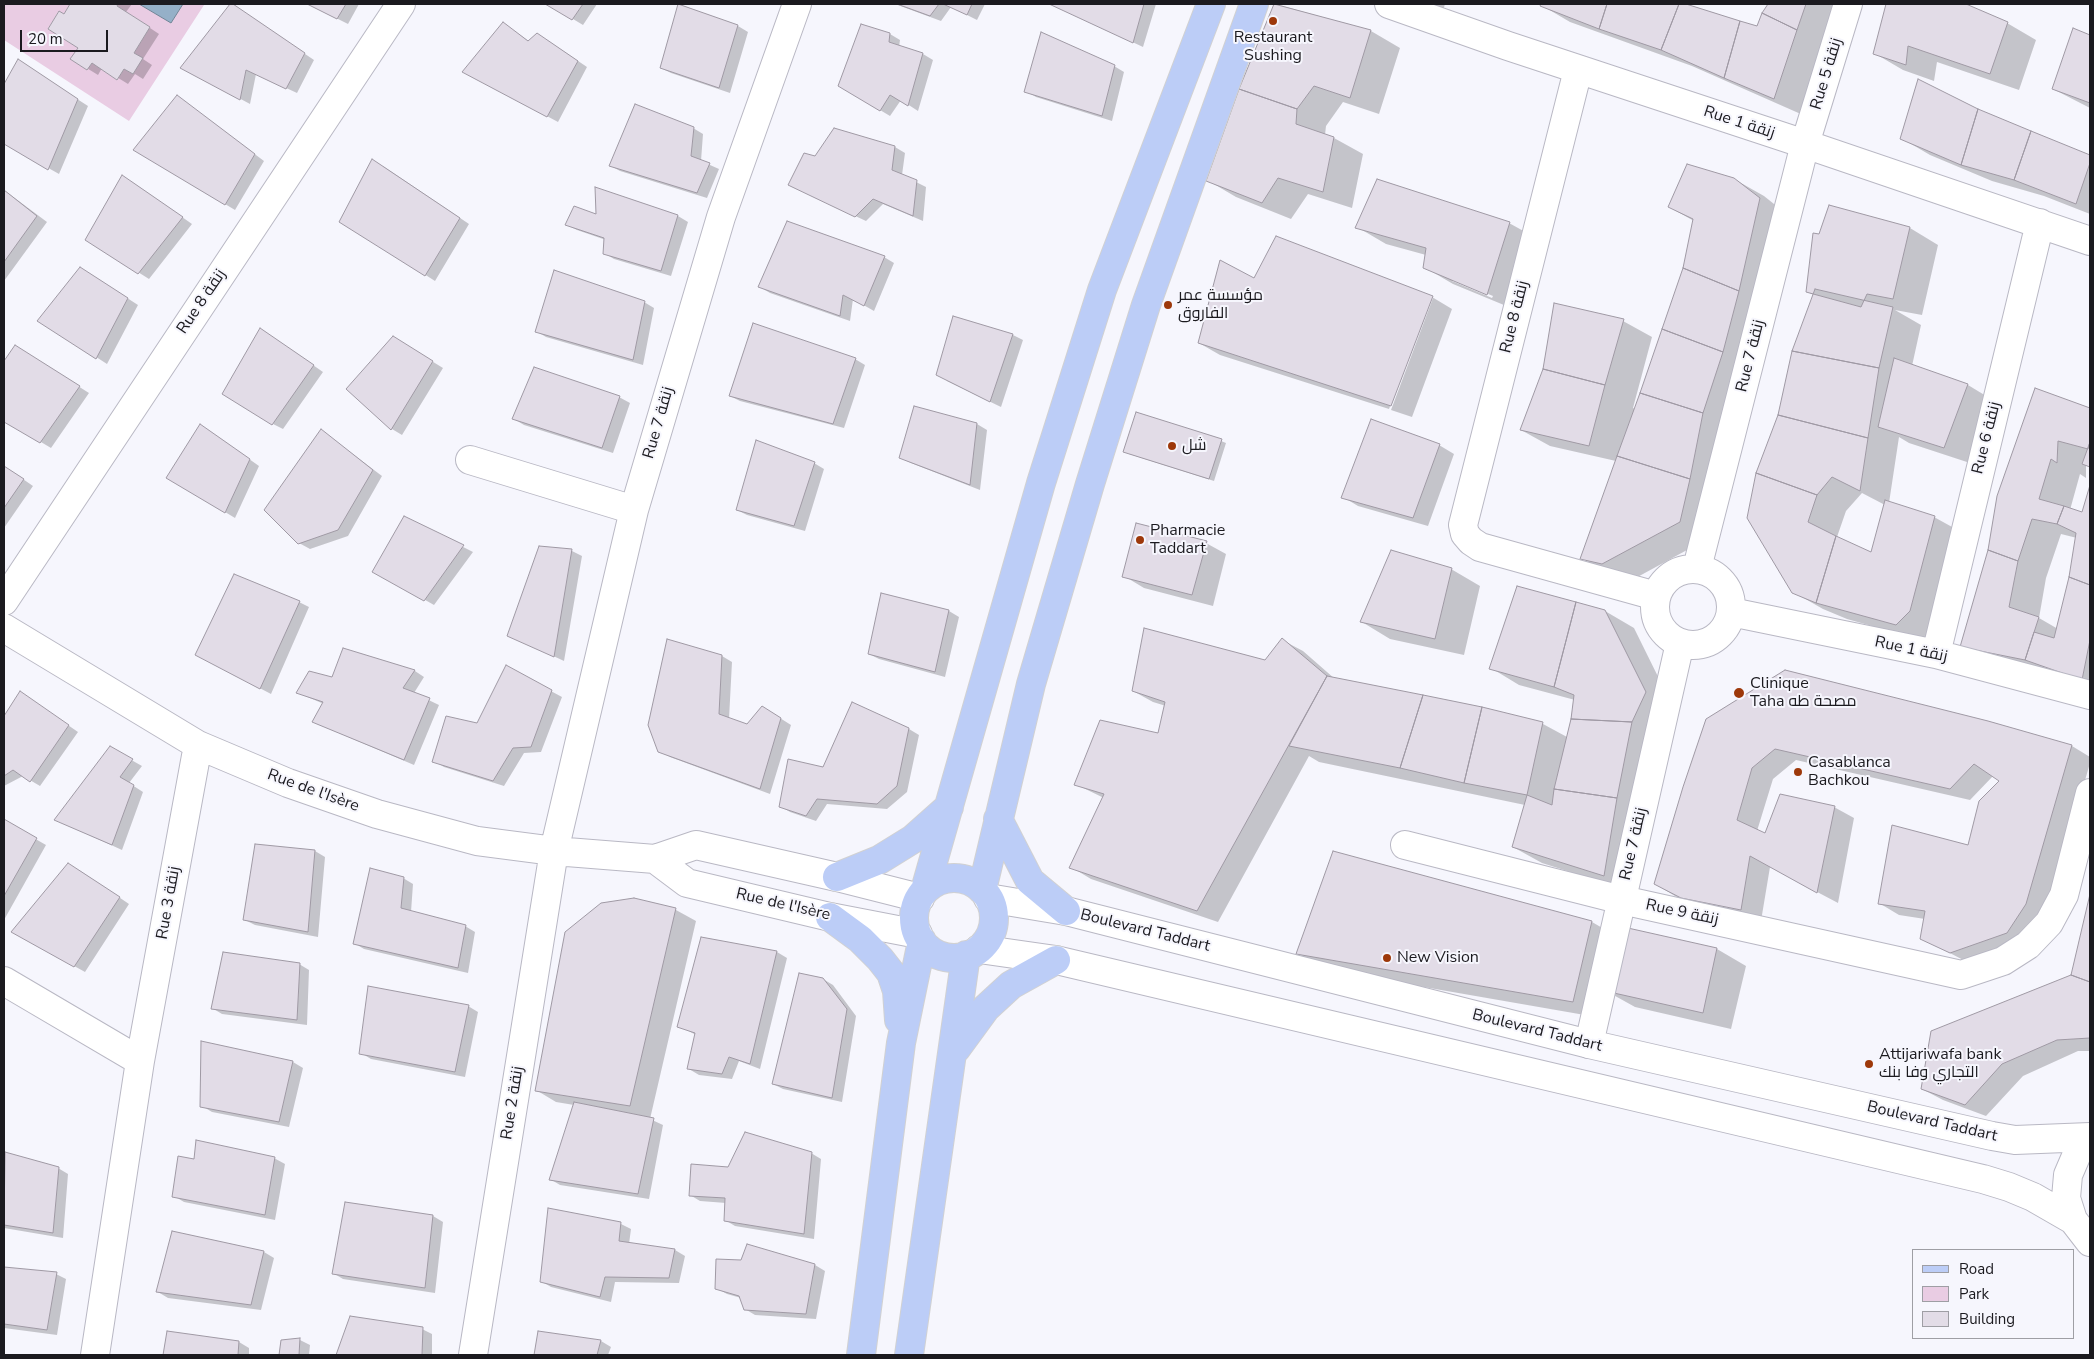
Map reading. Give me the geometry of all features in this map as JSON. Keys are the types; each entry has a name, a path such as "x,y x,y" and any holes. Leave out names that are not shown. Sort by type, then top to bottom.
{"main road":[{"path":"922,894 938,882 954,878 969,881 985,894 994,912 989,937 973,952 957,958 940,955 931,950 920,938 914,918 949,806 1041,483 1102,290 1211,4"},
{"path":"985,894 998,819 1031,684 1090,484 1146,305 1254,4"},
{"path":"837,877 879,860 906,843 949,806"},
{"path":"998,819 1030,880 1066,911"},
{"path":"830,917 860,939 891,973 897,991 901,1044"},
{"path":"861,1355 901,1044 920,938"},
{"path":"909,1355 954,1052 973,952"},
{"path":"954,1052 986,1008 1011,985 1056,960"}],"street":[{"name":"Rue 8 زنقة","path":"4,601 401,4"},
{"name":"Rue 7 زنقة","path":"554,851 634,510 721,216 797,4"},
{"name":"Rue 1 زنقة","path":"1389,4 1439,12 1578,70 1805,144 2090,241"},
{"name":"Rue 5 زنقة","path":"1805,144 1848,4"},
{"name":"Rue 8 زنقة","path":"1578,70 1463,525 1465,534 1480,547 1656,596"},
{"name":"Rue 7 زنقة","path":"1697,568 1805,144"},
{"name":"Rue 6 زنقة","path":"1936,654 2040,223"},
{"path":"470,460 634,510"},
{"path":"1688,568 1697,568 1706,571 1723,583 1731,602 1731,612 1728,623 1722,632 1713,639 1697,644 1680,643 1671,639 1659,624 1655,615 1656,596 1659,587 1672,574 1688,568"},
{"name":"Rue 1 زنقة","path":"1731,612 1936,654 2090,695"},
{"name":"Rue de l'Isère","path":"4,628 198,745 288,783 377,814 478,841 554,851 655,859 696,845 922,894"},
{"name":"Rue 7 زنقة","path":"1589,1044 1680,643"},
{"name":"Rue 3 زنقة","path":"95,1355 140,1060 198,745"},
{"name":"Rue 9 زنقة","path":"1405,845 1622,900 1961,975 2003,961 2028,945 2049,924 2064,895 2090,793"},
{"name":"Rue 2 زنقة","path":"473,1355 554,851"},
{"name":"Rue de l'Isère","path":"655,859 687,883 920,938"},
{"name":"Boulevard Taddart","path":"985,894 1066,911 1589,1044 1992,1136 2015,1140 2090,1138"},
{"path":"973,952 1056,960 1983,1179 2009,1186 2073,1220"},
{"path":"4,981 140,1060"},
{"path":"2090,1138 2077,1154 2068,1175 2066,1198 2073,1220 2090,1242"}],"green space":[{"path":"4,4 70,4 64,14 58,12 48,29 78,48 71,59 87,70 92,63 117,80 124,69 133,74 142,58 134,53 150,27 117,6 118,4 139,4 171,23 183,4 204,5 129,121 4,40"}],"water":[{"path":"139,4 183,4 171,23"}],"building":[{"path":"70,4 118,4 117,6 150,27 134,53 143,58 133,74 124,69 117,80 92,63 87,70 70,59 78,48 48,29 59,11 64,14"},
{"path":"230,4 233,4 305,53 286,89 246,70 240,100 180,68"},
{"path":"307,4 346,4 337,19"},
{"path":"545,4 583,4 572,20"},
{"path":"678,4 738,25 719,88 660,68"},
{"path":"897,4 939,4 930,16"},
{"path":"943,4 972,4 967,15"},
{"path":"1049,4 1144,4 1133,43"},
{"path":"1274,4 1371,30 1350,98 1314,86 1297,109 1239,89"},
{"path":"1541,4 1607,4 1599,29 1540,6"},
{"path":"1607,4 1679,4 1661,50 1599,29"},
{"path":"1679,4 1686,4 1740,21 1724,78 1661,50"},
{"path":"1768,4 1806,4 1797,30 1762,13"},
{"path":"1886,4 1966,4 2008,22 1990,74 1908,46 1906,65 1873,54"},
{"path":"1762,13 1797,30 1774,99 1724,78 1740,21 1757,26"},
{"path":"503,22 528,41 537,33 578,61 547,117 462,72"},
{"path":"861,24 890,33 889,42 923,53 908,106 890,95 880,111 838,86"},
{"path":"2073,28 2090,35 2090,103 2052,89"},
{"path":"1041,32 1115,65 1102,116 1024,92"},
{"path":"18,59 78,99 48,170 4,144 4,84"},
{"path":"1918,79 1978,109 1961,165 1900,139"},
{"path":"1239,89 1297,109 1296,124 1334,137 1323,192 1278,178 1262,203 1206,181"},
{"path":"177,95 255,154 225,205 133,150"},
{"path":"635,104 694,127 691,156 710,163 697,193 609,166"},
{"path":"1978,109 2031,131 2014,180 1961,165"},
{"path":"834,128 895,146 892,170 917,180 913,216 873,199 855,217 788,185 804,153 815,156"},
{"path":"2031,131 2090,155 2090,163 2076,204 2014,180"},
{"path":"372,159 460,218 425,276 339,222"},
{"path":"1687,164 1734,178 1760,198 1739,291 1683,268 1693,219 1668,207"},
{"path":"122,175 183,217 138,274 85,240"},
{"path":"1377,179 1510,222 1487,295 1423,268 1426,248 1355,228"},
{"path":"595,187 678,215 661,271 603,254 604,238 565,225 574,206 596,214"},
{"path":"4,190 37,216 4,262"},
{"path":"1829,205 1910,227 1893,299 1867,294 1861,307 1806,292 1813,233 1819,234"},
{"path":"787,221 885,256 864,306 843,295 840,316 758,287"},
{"path":"1276,236 1433,296 1391,406 1198,343 1220,260 1254,278"},
{"path":"80,267 128,298 96,359 37,321"},
{"path":"1683,268 1739,291 1723,352 1662,329"},
{"path":"554,270 645,301 633,360 535,332"},
{"path":"1815,289 1893,307 1879,368 1792,351"},
{"path":"1554,303 1624,319 1605,385 1543,369"},
{"path":"953,316 1013,334 990,402 936,375"},
{"path":"753,323 856,358 833,424 729,396"},
{"path":"260,328 314,365 272,425 222,394"},
{"path":"1662,329 1723,352 1703,413 1640,393"},
{"path":"393,336 433,361 391,430 346,389"},
{"path":"15,345 80,386 40,443 4,422 4,361"},
{"path":"1792,351 1879,368 1868,438 1778,415"},
{"path":"1894,358 1968,384 1944,448 1878,427"},
{"path":"534,367 620,396 602,448 512,419"},
{"path":"1543,369 1605,385 1589,446 1520,430"},
{"path":"2035,388 2090,408 2090,442 2088,449 2058,441 2057,463 2051,459 2039,499 2064,506 2057,524 2032,519 2018,561 1988,550 1997,496"},
{"path":"1640,393 1703,413 1690,479 1617,456"},
{"path":"914,406 977,423 970,485 899,458"},
{"path":"1136,412 1222,439 1209,479 1123,452"},
{"path":"1778,415 1868,438 1860,491 1832,477 1817,495 1756,473"},
{"path":"1371,419 1440,444 1413,518 1341,498"},
{"path":"200,424 250,459 225,513 166,478"},
{"path":"321,429 373,470 338,530 298,544 264,510"},
{"path":"756,440 815,462 794,526 736,510"},
{"path":"2090,442 2090,467 2082,464"},
{"path":"1617,456 1690,479 1680,522 1602,564 1580,559"},
{"path":"4,466 24,479 4,508"},
{"path":"1756,473 1817,495 1808,522 1836,536 1816,603 1792,593 1747,518"},
{"path":"2090,485 2090,585 2069,577 2076,533 2057,524 2064,506 2082,512"},
{"path":"1885,500 1935,516 1910,611 1896,625 1816,603 1836,536 1871,552"},
{"path":"404,516 464,545 424,601 372,572"},
{"path":"1136,523 1207,541 1192,595 1122,577"},
{"path":"539,546 572,549 554,657 507,636"},
{"path":"1391,550 1452,568 1435,639 1360,622"},
{"path":"1988,550 2018,561 2009,607 2039,617 2025,660 1960,647"},
{"path":"234,574 300,601 260,689 195,655"},
{"path":"2069,577 2090,585 2090,640 2082,680 2025,660 2034,632 2054,638"},
{"path":"1517,586 1576,602 1554,687 1489,669"},
{"path":"881,593 949,610 935,672 868,654"},
{"path":"1576,602 1605,610 1646,692 1632,722 1571,719 1574,695 1554,687"},
{"path":"1144,628 1265,660 1282,638 1327,676 1197,911 1069,868 1104,794 1074,785 1100,720 1158,733 1165,702 1132,691"},
{"path":"667,639 722,655 719,714 747,724 762,706 781,718 760,789 658,752 648,725"},
{"path":"343,648 415,670 403,688 430,698 404,760 312,722 323,702 296,693 309,671 332,677"},
{"path":"506,665 552,690 531,747 513,748 493,781 432,762 446,716 477,723"},
{"path":"1785,670 1988,721 2072,745 2026,904 2007,933 1950,953 1920,939 1925,911 1878,904 1892,825 1968,845 1979,801 1999,781 1974,764 1950,789 1775,749 1752,768 1737,820 1765,833 1780,794 1835,806 1817,893 1750,856 1741,910 1681,898 1654,884 1706,719"},
{"path":"1327,676 1423,695 1400,768 1289,746"},
{"path":"20,691 69,725 30,782 13,770 4,776 4,716"},
{"path":"1423,695 1482,707 1464,783 1400,768"},
{"path":"852,702 909,728 897,786 877,804 817,799 806,816 779,807 788,759 823,767"},
{"path":"1482,707 1543,722 1527,795 1464,783"},
{"path":"1571,719 1632,722 1617,798 1554,789"},
{"path":"110,746 133,759 120,777 134,785 112,845 54,820"},
{"path":"1554,789 1617,798 1604,876 1512,847 1527,795 1552,805"},
{"path":"4,819 37,838 4,896"},
{"path":"255,844 315,850 308,932 243,920"},
{"path":"1333,851 1592,921 1573,1002 1296,954"},
{"path":"68,863 120,897 74,967 11,932"},
{"path":"370,868 404,877 401,908 466,925 458,968 353,944"},
{"path":"2090,894 2090,982 2071,975"},
{"path":"634,898 676,908 630,1106 535,1091 565,932 601,903"},
{"path":"1619,926 1717,948 1703,1013 1605,991"},
{"path":"701,937 777,951 750,1064 729,1057 722,1074 687,1069 695,1033 677,1027"},
{"path":"223,952 300,963 297,1020 211,1009"},
{"path":"799,973 823,978 847,1009 832,1098 772,1084"},
{"path":"2071,975 2090,982 2090,1038 2057,1040 2002,1064 1965,1105 1921,1089 1931,1031"},
{"path":"368,986 469,1005 455,1072 359,1054"},
{"path":"201,1041 293,1061 279,1122 200,1107"},
{"path":"574,1102 654,1118 638,1194 549,1180"},
{"path":"745,1132 812,1152 804,1234 724,1221 725,1198 689,1196 691,1164 728,1167"},
{"path":"196,1140 275,1157 265,1215 172,1197 178,1156 194,1159"},
{"path":"5,1152 59,1167 53,1233 4,1225"},
{"path":"345,1202 433,1215 425,1288 332,1274"},
{"path":"548,1208 621,1222 619,1241 675,1249 669,1278 605,1277 600,1297 540,1282"},
{"path":"172,1231 264,1251 251,1305 156,1292"},
{"path":"747,1244 815,1264 806,1314 744,1310 739,1296 715,1289 716,1259 741,1260"},
{"path":"4,1267 57,1272 47,1330 4,1324"},
{"path":"350,1316 423,1327 422,1355 336,1355"},
{"path":"167,1331 239,1341 238,1355 163,1355"},
{"path":"538,1331 601,1340 597,1355 534,1355"},
{"path":"300,1338 299,1355 279,1355 281,1340"}],"place":[{"name":"Restaurant Sushing","path":"1273,21"},
{"name":"مؤسسة عمر الفاروق","path":"1168,305"},
{"name":"شل","path":"1172,446"},
{"name":"Pharmacie Taddart","path":"1140,540"},
{"name":"Clinique Taha مصحة طه","path":"1739,693"},
{"name":"Casablanca Bachkou","path":"1798,772"},
{"name":"New Vision","path":"1387,958"},
{"name":"Attijariwafa bank التجاري وفا بنك","path":"1869,1064"}]}
